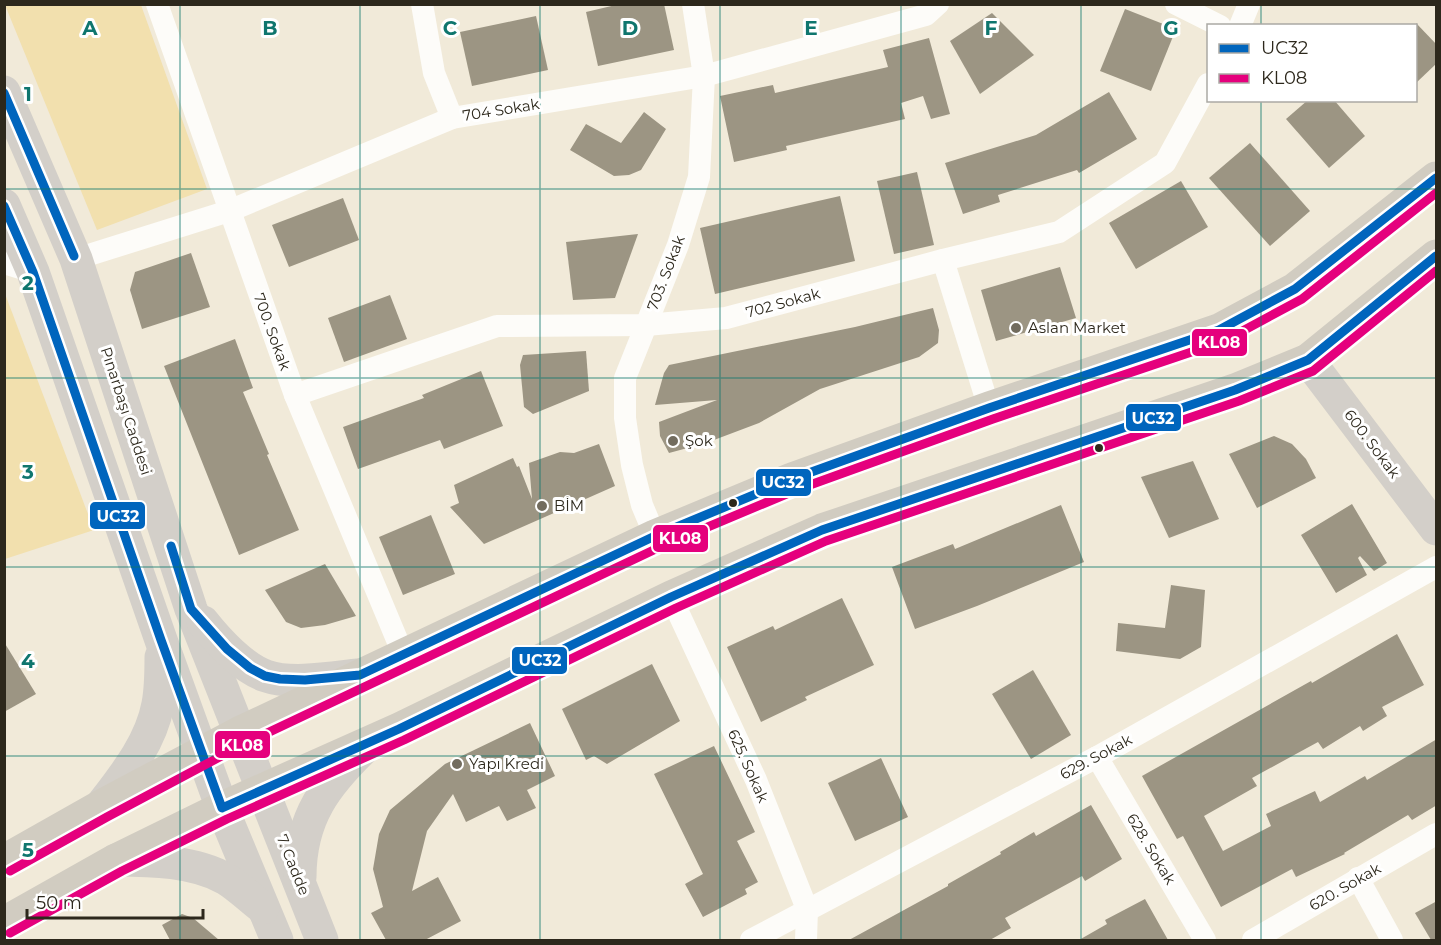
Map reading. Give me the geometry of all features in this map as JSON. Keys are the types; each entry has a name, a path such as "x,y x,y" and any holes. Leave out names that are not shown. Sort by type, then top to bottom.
{"main road":[{"path":"4,861 101,806 239,733 655,536 792,479 989,408 1219,330 1295,289 1437,178"},
{"path":"4,923 116,860 222,808 370,742 671,597 822,530 1235,390 1308,360 1437,256"}],"street":[{"name":"700. Sokak","path":"157,4 295,395 403,654"},
{"path":"422,4 434,73 452,118"},
{"name":"703. Sokak","path":"655,536 642,505 637,485 625,418 625,378 678,245 699,177 704,76 693,4"},
{"name":"704 Sokak","path":"76,259 229,211 452,118 704,76 926,15 938,4"},
{"path":"1176,4 1216,24"},
{"path":"1241,24 1249,4"},
{"name":"702 Sokak","path":"295,395 497,326 646,326 726,318 943,260 1059,232 1165,163 1207,88"},
{"name":"Pınarbaşı Caddesi","path":"4,92 76,259 191,609 239,733"},
{"path":"4,205 19,267 161,640 222,808 271,926"},
{"path":"943,260 989,408"},
{"name":"600. Sokak","path":"1308,360 1437,529"},
{"name":"629. Sokak","path":"751,940 1097,757 1437,567"},
{"name":"625. Sokak","path":"671,597 756,780 807,909 806,940"},
{"path":"191,609 227,649 250,668 265,676 305,680 360,675"},
{"path":"101,806 126,774 153,723 158,703 161,640"},
{"name":"7. Cadde","path":"239,733 322,940"},
{"path":"300,882 300,855 304,837 317,805 325,790 343,768 370,742"},
{"name":"628. Sokak","path":"1097,757 1205,940"},
{"name":"620. Sokak","path":"1253,940 1437,834"},
{"path":"116,860 161,861 196,868 225,879 271,926"},
{"path":"1358,878 1392,940"}],"shaded area":[{"path":"5,5 141,5 207,189 97,230"},
{"path":"4,291 94,530 5,559 4,559"}],"building":[{"path":"620,4 664,4 674,50 598,66 586,12"},
{"path":"1125,9 1176,29 1151,91 1100,71"},
{"path":"992,13 1034,55 980,94 950,41"},
{"path":"536,16 548,70 472,86 460,32"},
{"path":"1417,24 1437,45 1437,63 1417,82"},
{"path":"929,38 950,114 931,119 923,96 901,103 905,119 786,146 787,150 734,162 720,96 773,85 775,93 888,67 883,50"},
{"path":"1109,92 1137,139 1079,173 1077,170 998,195 1000,202 963,214 945,163 1036,135"},
{"path":"1306,102 1336,102 1365,136 1329,168 1286,119"},
{"path":"644,112 666,129 641,170 629,175 614,176 570,150 586,124 621,143"},
{"path":"1250,143 1310,211 1270,246 1209,178"},
{"path":"917,172 934,245 894,254 877,181"},
{"path":"1181,181 1208,227 1136,269 1109,223"},
{"path":"840,196 855,261 715,294 700,228"},
{"path":"343,198 359,240 289,267 272,225"},
{"path":"638,234 615,298 573,300 566,242"},
{"path":"191,253 210,307 142,329 130,290 135,272"},
{"path":"1060,267 1076,318 996,341 981,290"},
{"path":"390,295 407,339 344,362 328,318"},
{"path":"933,308 939,330 938,343 919,357 820,389 759,423 706,443 669,453 660,436 659,422 717,400 655,405 664,373 669,365 855,327"},
{"path":"235,339 253,388 243,392 299,530 239,555 164,366"},
{"path":"586,351 589,391 533,414 524,407 520,365 523,355"},
{"path":"481,371 503,426 444,449 440,440 358,469 343,427 424,398 422,395"},
{"path":"1274,436 1292,444 1306,459 1316,478 1257,508 1229,454"},
{"path":"599,444 615,486 484,544 450,507 459,503 454,485 513,458 517,467 519,466 532,499 529,463 560,452 574,453"},
{"path":"1193,461 1219,519 1169,538 1141,477"},
{"path":"1352,504 1387,563 1374,571 1360,556 1358,558 1367,575 1336,593 1301,535"},
{"path":"1061,505 1084,562 915,629 892,567 953,544 955,549"},
{"path":"431,515 455,574 403,595 379,537"},
{"path":"325,564 356,616 325,625 301,628 286,622 265,590"},
{"path":"1171,585 1205,590 1201,647 1180,659 1116,651 1118,623 1165,628"},
{"path":"842,598 874,665 805,697 807,700 761,722 727,647 773,626 775,630"},
{"path":"1397,634 1424,685 1382,707 1387,716 1363,731 1360,726 1323,749 1318,742 1252,778 1257,786 1204,816 1223,851 1271,826 1266,814 1315,791 1320,802 1365,776 1367,780 1437,739 1437,805 1412,820 1408,815 1345,854 1296,877 1292,869 1221,907 1183,836 1177,839 1142,776"},
{"path":"4,642 36,694 4,712"},
{"path":"652,664 680,721 607,764 594,756 586,760 562,709"},
{"path":"1033,670 1071,735 1031,759 992,694"},
{"path":"530,723 555,776 527,790 536,808 507,821 499,806 466,822 453,794 427,831 412,891 438,877 461,921 425,940 386,940 371,913 383,907 373,869 379,834 390,810 445,764"},
{"path":"714,746 755,832 737,841 758,882 745,889 747,894 703,917 685,884 703,874 654,774"},
{"path":"881,758 908,817 855,841 828,783"},
{"path":"1091,805 1122,859 1085,881 1082,876 1005,918 1011,928 990,940 849,940 948,886 1034,832 1036,836"},
{"path":"1145,899 1168,940 1079,940 1107,924 1105,920"},
{"path":"1437,901 1437,940 1431,940 1415,913"},
{"path":"182,914 193,918 219,940 170,940 162,925"}],"transit line":[{"name":"UC32","path":"4,93 74,256"},
{"name":"UC32","path":"171,546 191,609 227,649 250,668 265,676 280,679 305,680 360,675 655,536 792,479 989,408 1219,330 1295,289 1436,178"},
{"name":"KL08","path":"10,871 244,744 660,547 796,490 993,419 1224,341 1302,299 1436,193"},
{"name":"UC32","path":"4,206 33,272 222,808 399,729 671,597 822,530 1235,390 1308,360 1436,256"},
{"name":"KL08","path":"10,933 122,871 227,819 404,740 676,608 826,541 1239,401 1313,371 1436,271"}],"place":[{"name":"Aslan Market","path":"1016,328"},
{"name":"Şok","path":"673,441"},
{"name":"BİM","path":"542,506"},
{"name":"Yapı Kredi","path":"457,764"}]}
